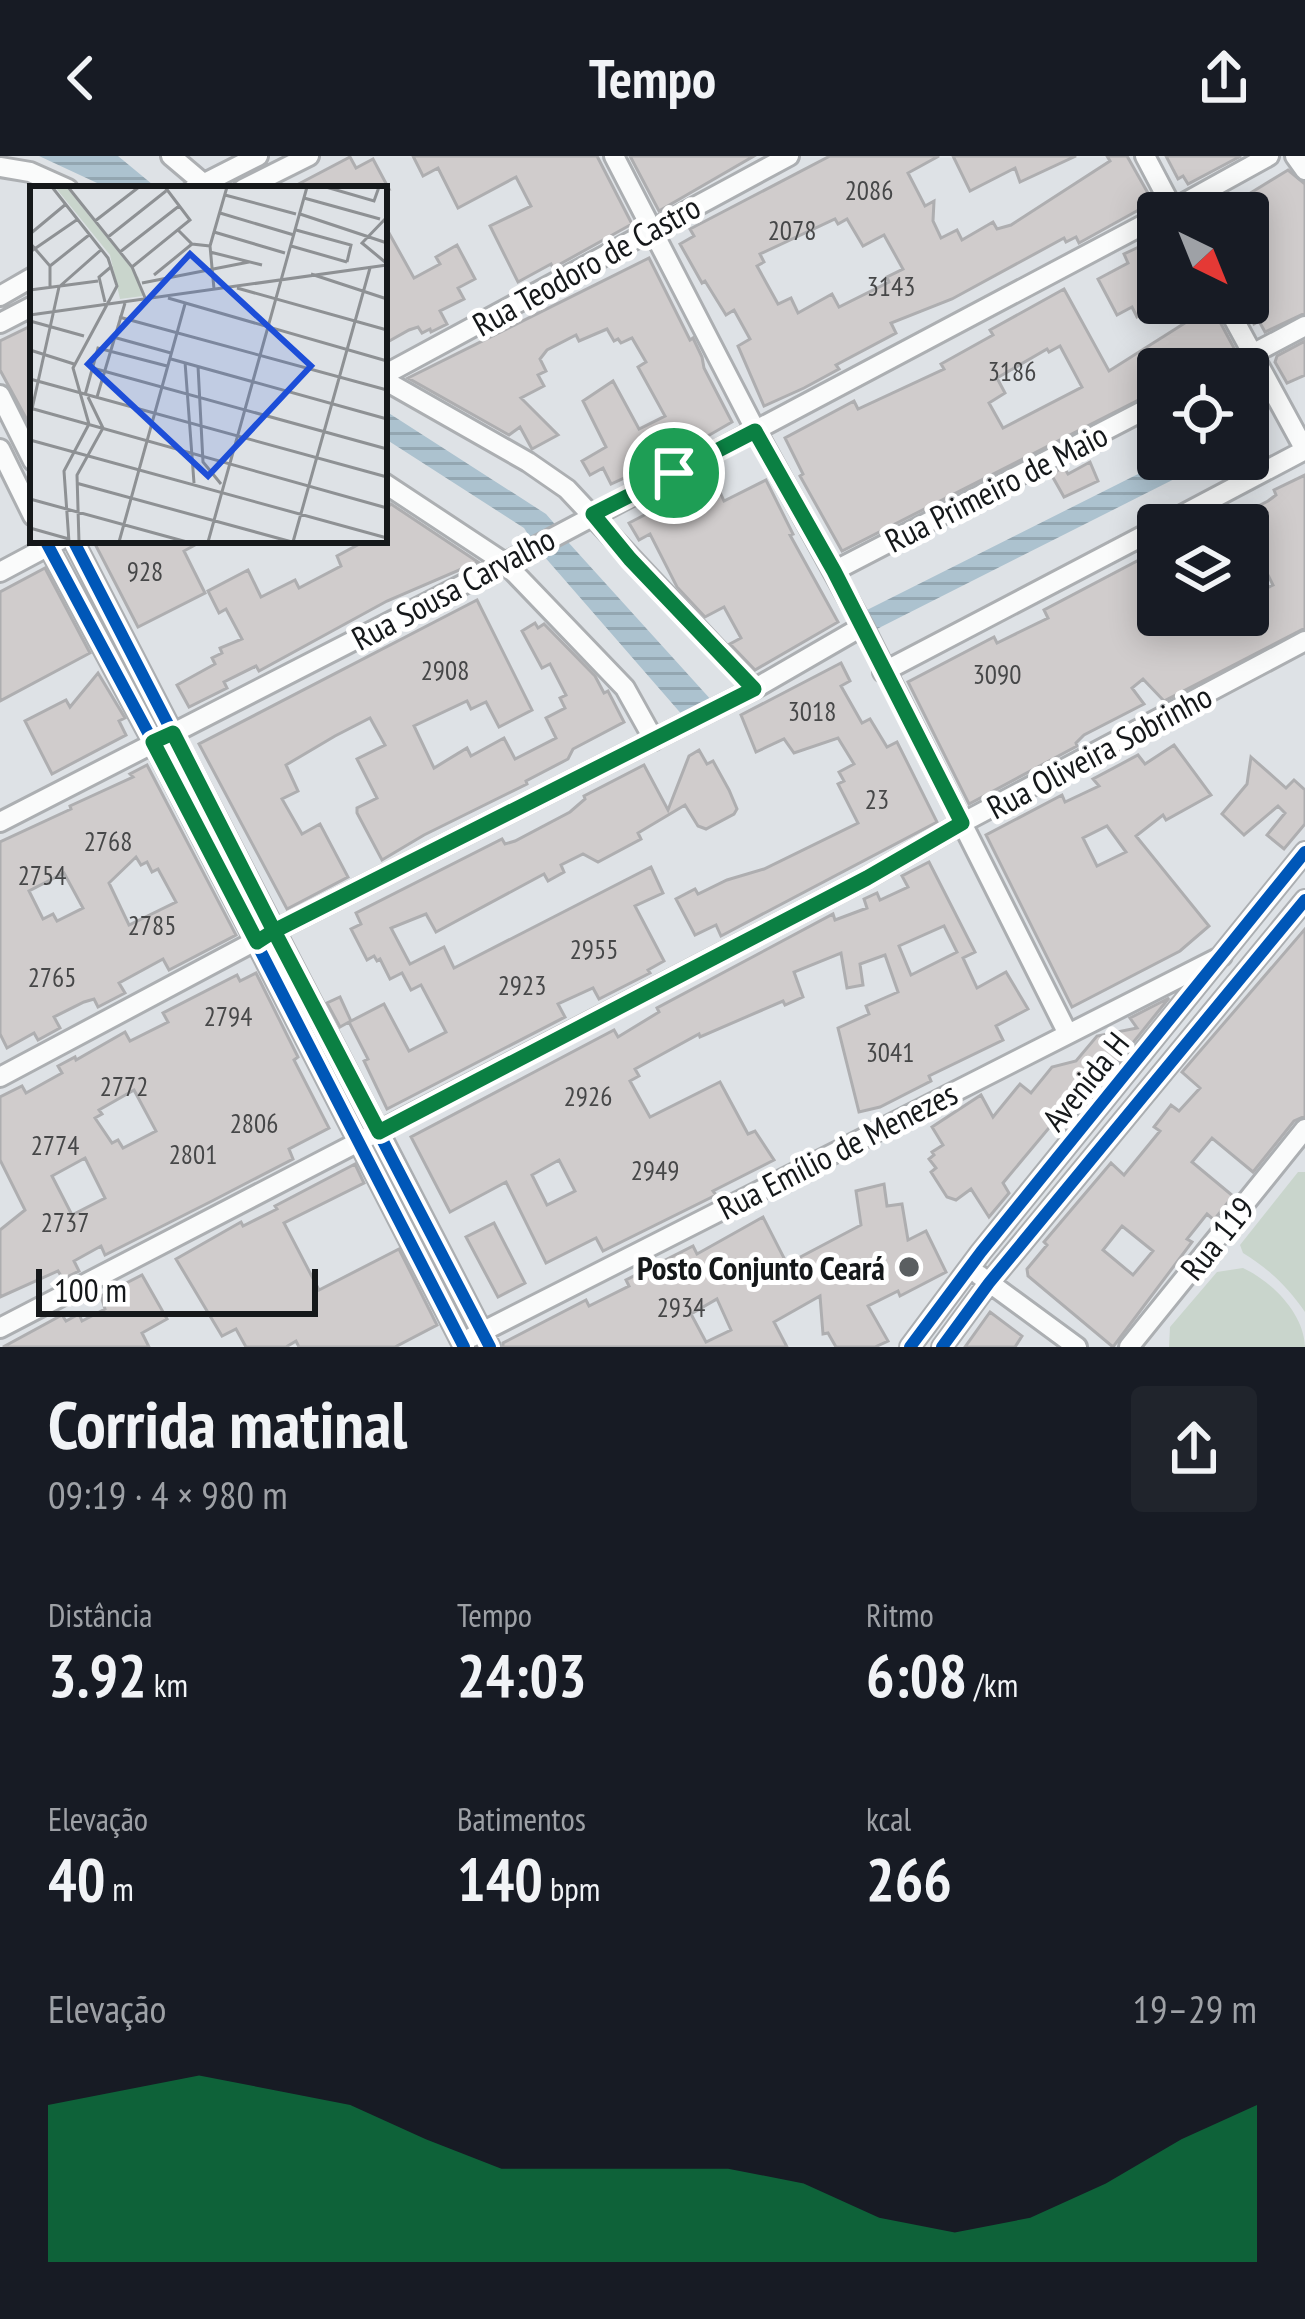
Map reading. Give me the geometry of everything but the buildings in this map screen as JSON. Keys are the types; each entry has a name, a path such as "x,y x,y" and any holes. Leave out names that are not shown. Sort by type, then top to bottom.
{"street":[{"path":"171,156 200,186"},
{"path":"206,186 258,156"},
{"path":"249,186 309,156"},
{"path":"614,156 755,431 863,626 1067,1032"},
{"name":"Rua Teodoro de Castro","path":"387,375 788,156"},
{"path":"1145,156 1160,192"},
{"name":"Rua Sousa Carvalho","path":"1205,192 1269,156"},
{"path":"1295,156 1305,170"},
{"path":"0,167 30,172 61,186"},
{"name":"Rua Sousa Carvalho","path":"0,822 505,563 1137,229"},
{"path":"0,296 30,279"},
{"path":"0,322 30,307"},
{"path":"1265,348 1305,326"},
{"path":"387,379 528,461 593,514 754,689"},
{"path":"1202,504 1305,450 1269,382"},
{"path":"0,395 30,455"},
{"name":"Rua Primeiro de Maio","path":"834,571 1137,414"},
{"path":"0,448 30,510"},
{"path":"387,484 505,563 625,688 653,740"},
{"path":"883,672 1137,538"},
{"path":"0,572 49,543"},
{"path":"52,543 153,742 379,1132 486,1340"},
{"path":"75,543 173,733 359,1142 460,1346"},
{"path":"0,1077 754,689 863,626"},
{"name":"Rua Oliveira Sobrinho","path":"0,1328 867,878 1305,641"},
{"name":"Avenida H","path":"910,1347 1305,853"},
{"name":"Avenida H","path":"942,1347 988,1283 1305,900"},
{"name":"Rua Emílio de Menezes","path":"460,1346 486,1340 1067,1032 1222,956"},
{"name":"Rua 119","path":"1129,1347 1305,1130"},
{"path":"969,1268 1077,1347"}],"shaded area":[{"path":"1298,1172 1305,1172 1305,1312 1240,1245"},
{"path":"1243,1268 1264,1281 1292,1310 1305,1347 1169,1347 1170,1327 1217,1272"}],"water":[{"path":"39,156 118,156 154,186 104,186"},
{"path":"387,412 546,514 559,529 533,542 524,528 387,440"},
{"path":"1137,475 1137,480 1172,480 869,633 859,614"},
{"path":"568,542 713,702 684,717 543,555"}],"cycle path":[{"path":"47,543 464,1347"},
{"path":"75,543 239,862"},
{"path":"910,1347 981,1252 1305,852"},
{"path":"942,1347 989,1283 1305,900"},
{"path":"310,1001 490,1347"}],"place":[{"name":"Posto Conjunto Ceará","path":"909,1267"}],"route":[{"path":"674,473 593,514 754,689 274,931 173,733 153,742 257,942 274,931 379,1132 867,878 962,823 834,571 755,431 674,473"}]}
